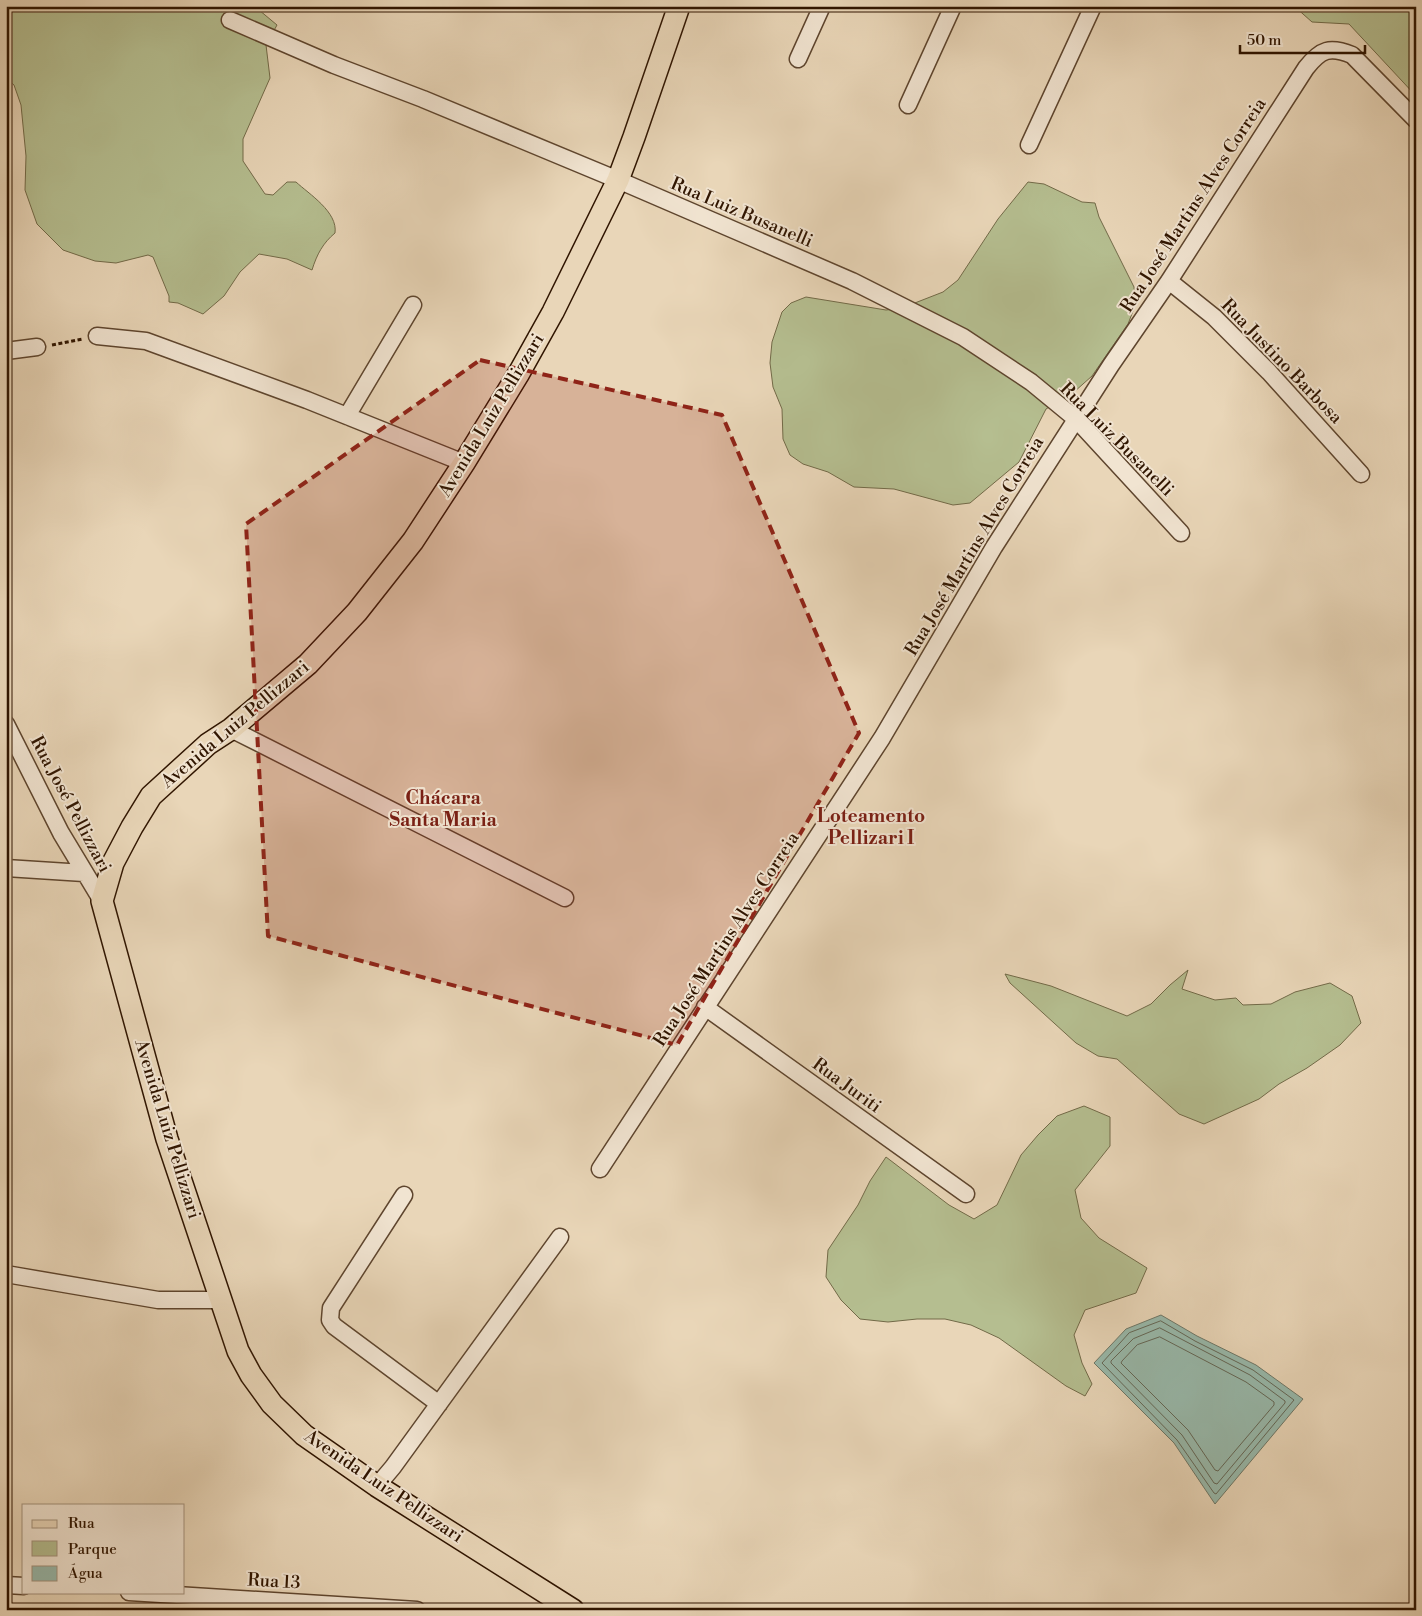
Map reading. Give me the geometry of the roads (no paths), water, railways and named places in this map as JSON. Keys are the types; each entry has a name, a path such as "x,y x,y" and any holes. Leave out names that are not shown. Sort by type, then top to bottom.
{"main road":[{"name":"Avenida Luiz Pellizzari","path":"573,1610 377,1486 304,1435 272,1404 251,1375 238,1351 167,1140 102,901 113,863 151,796 208,744 231,729 308,664 357,612 413,541 464,463 519,373 553,312 618,180 679,6"}],"street":[{"path":"798,59 822,6"},
{"path":"908,105 953,6"},
{"path":"1029,145 1093,6"},
{"name":"Rua Luiz Busanelli","path":"230,20 334,65 423,99 618,180 852,281 963,337 1031,382 1076,419 1181,533"},
{"name":"Rua José Martins Alves Correia","path":"600,1169 882,738 994,547 1306,68 1314,58 1325,51 1338,50 1352,55 1416,120"},
{"name":"Rua Justino Barbosa","path":"1169,281 1214,317 1255,358 1361,474"},
{"path":"347,416 413,305"},
{"path":"98,336 146,341 307,400 464,463"},
{"path":"6,351 37,347"},
{"name":"Rua José Pellizzari","path":"6,724 31,776 84,873 102,901"},
{"path":"231,729 565,898"},
{"path":"6,868 84,873"},
{"name":"Rua Juriti","path":"705,1007 966,1194"},
{"path":"404,1195 331,1308 330,1320 334,1326 439,1404"},
{"path":"377,1486 393,1468 560,1237"},
{"path":"6,1274 158,1300 221,1300"},
{"path":"6,1585 22,1586"},
{"name":"Rua 13","path":"161,1594 417,1610"}],"water":[{"path":"1161,1315 1197,1336 1256,1365 1303,1399 1215,1504 1174,1443 1094,1363 1126,1329"}],"district":[{"name":"Chácara Santa Maria","path":"443,808"},
{"name":"Loteamento Pellizari I","path":"871,826"}]}
